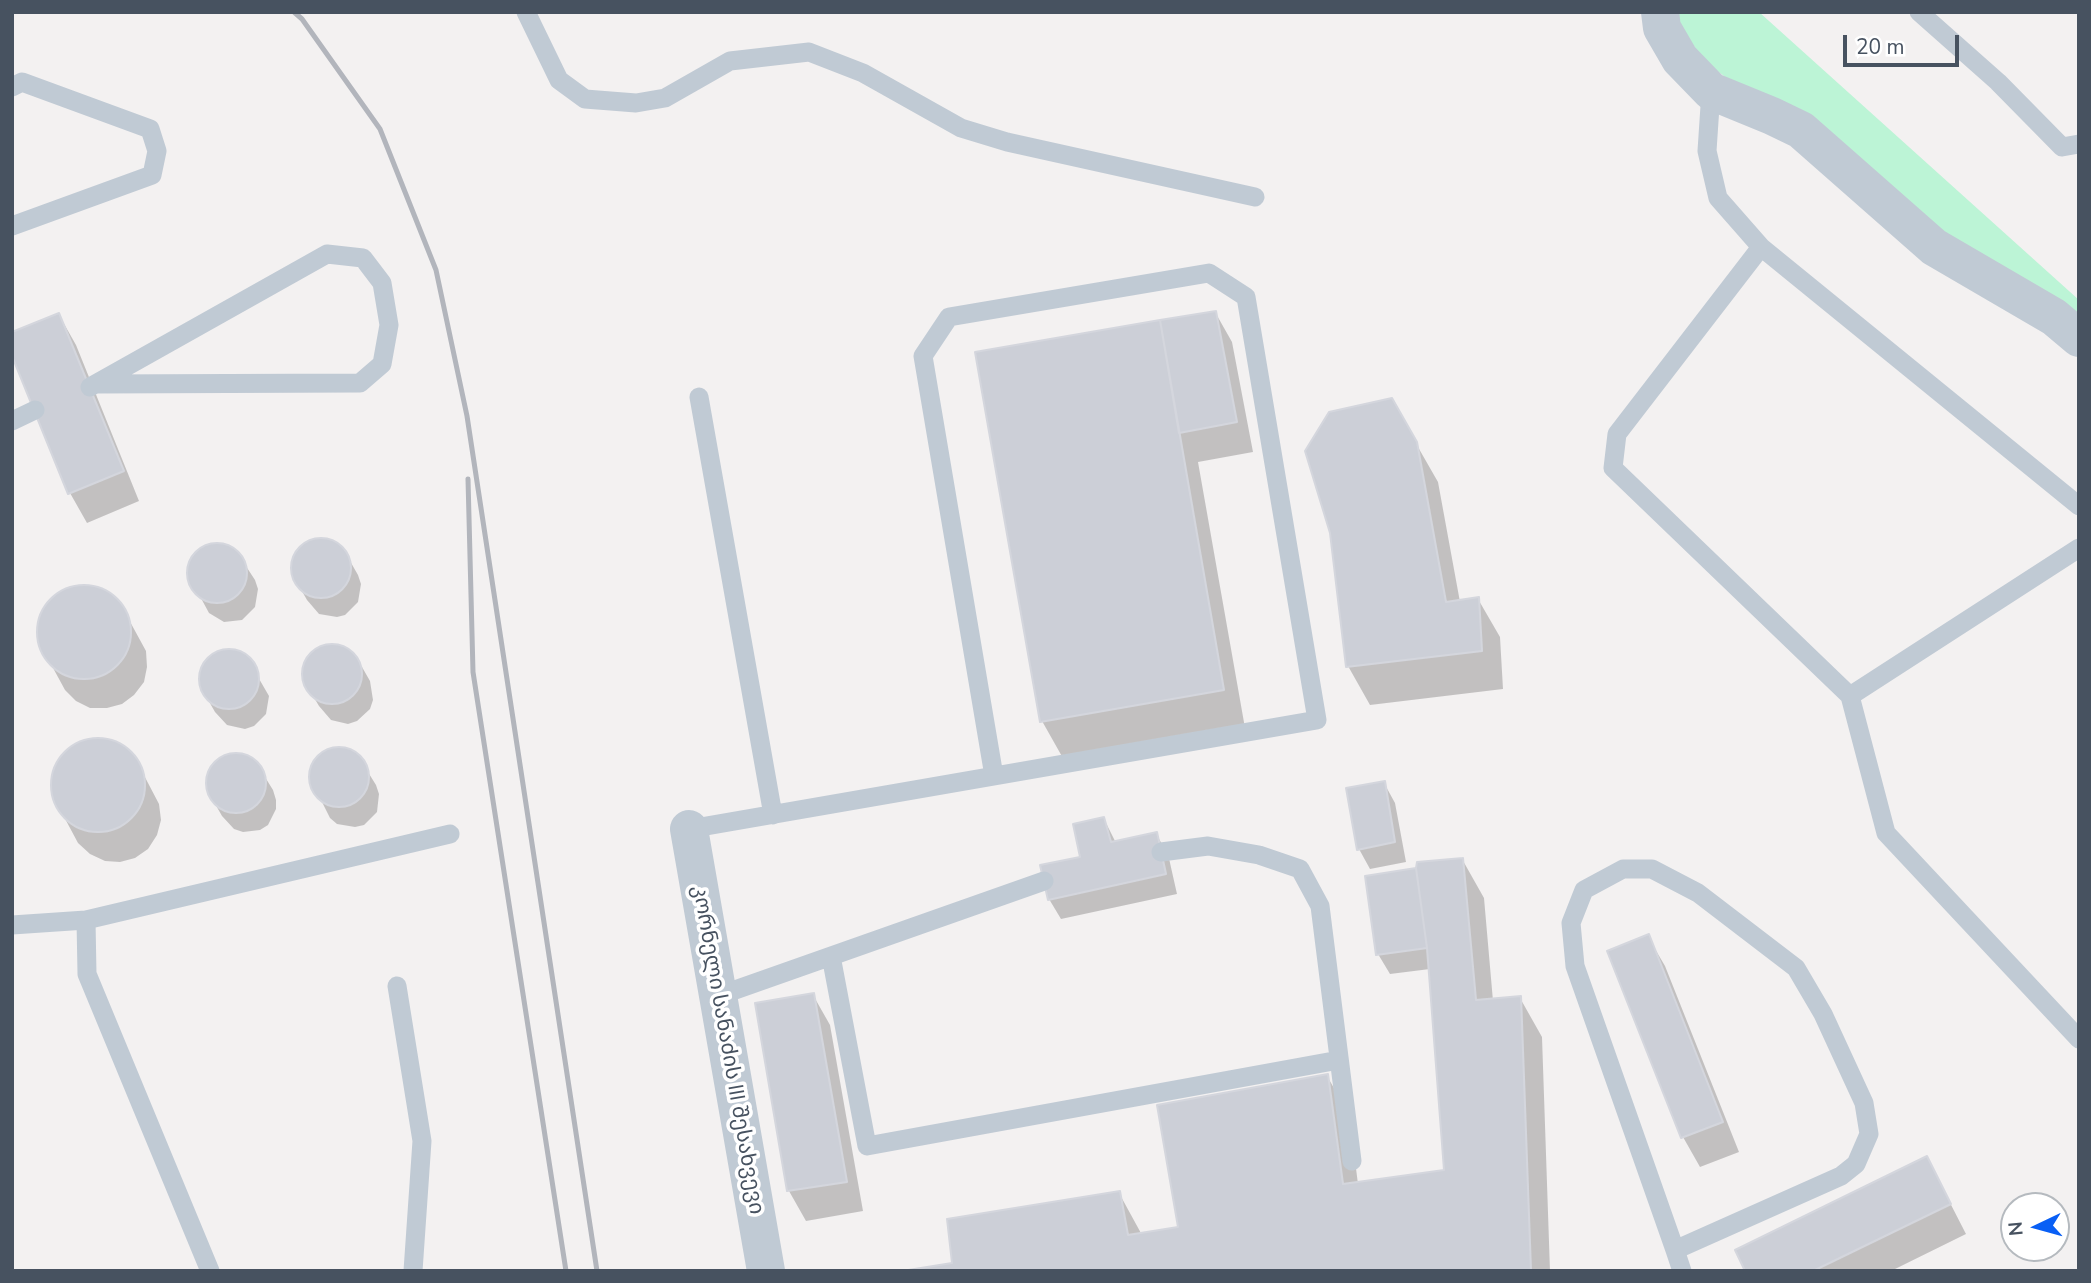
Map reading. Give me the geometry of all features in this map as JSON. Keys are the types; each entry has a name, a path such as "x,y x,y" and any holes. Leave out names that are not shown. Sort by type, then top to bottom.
{"street":[{"path":"1660,12 1662,28 1681,59 1711,91 1801,130 1934,247 2054,317 2079,338"},
{"name":"კორნელი სანაძის III შესახვევი","path":"689,830 766,1271"}],"lane":[{"path":"526,12 559,80 585,99 636,103 666,98 730,61 808,52 863,73 961,128 1007,142 1255,197"},
{"path":"1919,12 1998,82 2062,147 2079,144"},
{"path":"12,87 22,82 150,129 157,151 152,175 12,226"},
{"path":"1711,91 1707,150 1718,198 1762,247 2079,506"},
{"path":"1762,247 1617,434 1613,468 1850,696 1886,833 2079,1038"},
{"path":"327,254 363,258 382,283 388,325 382,364 360,383 93,386 327,254"},
{"path":"689,830 1317,720 1247,297 1209,273 949,317 923,356 993,776"},
{"path":"699,397 773,815"},
{"path":"12,421 34,410"},
{"path":"1850,696 2079,548"},
{"path":"12,925 86,920 450,834"},
{"path":"1161,852 1208,846 1259,855 1300,869 1320,906 1352,1161"},
{"path":"1675,1250 1841,1176 1856,1164 1869,1134 1864,1103 1823,1014 1796,968 1698,893 1651,869 1623,870 1584,890 1571,923 1575,966 1682,1271"},
{"path":"718,996 1044,881"},
{"path":"86,920 87,974 210,1271"},
{"path":"831,956 867,1146 1339,1060"},
{"path":"397,986 422,1141 413,1271"}],"green space":[{"path":"1670,12 1759,12 2079,300 2079,314 1940,235 1705,62"}],"building":[{"path":"1216,311 1237,422 1179,433 1160,320"},
{"path":"59,313 124,471 68,494 12,356 12,332"},
{"path":"1160,320 1224,690 1040,722 975,352"},
{"path":"1392,398 1417,442 1446,602 1479,597 1482,651 1346,667 1330,533 1305,451 1329,412"},
{"path":"321,538 338,543 346,551 351,568 346,585 338,593 321,598 304,593 296,585 291,568 296,551 304,543"},
{"path":"217,543 234,548 242,556 247,573 242,590 234,598 217,603 200,598 192,590 187,573 192,556 200,548"},
{"path":"84,585 102,589 117,599 127,614 131,632 127,650 117,665 102,675 84,679 66,675 51,665 41,650 37,632 41,614 51,599 66,589"},
{"path":"332,644 349,649 357,657 362,674 357,691 349,699 332,704 315,699 307,691 302,674 307,657 315,649"},
{"path":"229,649 246,654 254,662 259,679 254,696 246,704 229,709 212,704 204,696 199,679 204,662 212,654"},
{"path":"98,738 116,742 131,752 141,767 145,785 141,803 131,818 116,828 98,832 80,828 65,818 55,803 51,785 55,767 65,752 80,742"},
{"path":"339,747 356,752 364,760 369,777 364,794 356,802 339,807 322,802 314,794 309,777 314,760 322,752"},
{"path":"236,753 253,758 261,766 266,783 261,800 253,808 236,813 219,808 211,800 206,783 211,766 219,758"},
{"path":"1385,781 1395,842 1357,850 1346,788"},
{"path":"1104,817 1111,842 1157,832 1166,874 1048,900 1040,865 1080,857 1073,824"},
{"path":"1463,858 1476,1000 1521,996 1531,1271 902,1271 952,1263 947,1219 1120,1191 1128,1235 1178,1227 1157,1105 1328,1074 1343,1184 1444,1170 1427,948 1416,868 1417,862"},
{"path":"1416,868 1427,948 1376,955 1365,876"},
{"path":"1649,934 1723,1122 1681,1138 1607,951"},
{"path":"814,993 847,1182 787,1191 755,1003"},
{"path":"1927,1156 1951,1204 1813,1271 1745,1271 1735,1250"}],"railway":[{"path":"294,12 302,19 380,129 436,270 467,416 597,1271"},
{"path":"468,479 473,672 566,1271"}]}
